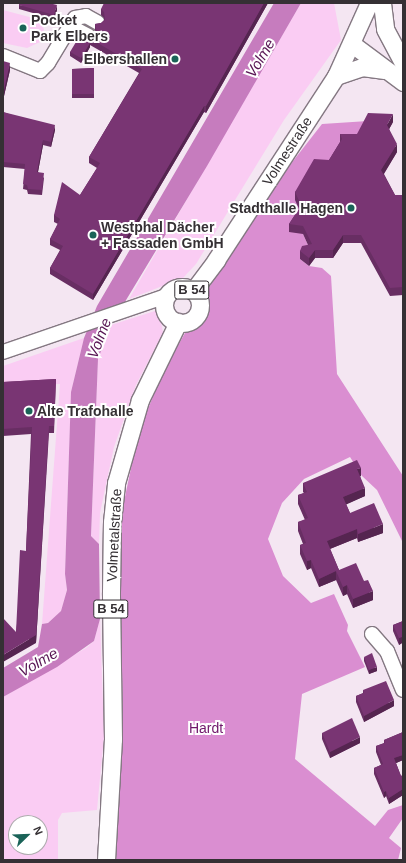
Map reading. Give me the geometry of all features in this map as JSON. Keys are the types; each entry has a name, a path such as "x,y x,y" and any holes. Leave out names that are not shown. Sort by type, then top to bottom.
{"main road":[{"name":"Volmestraße","path":"193,291 216,260 336,76 354,39 368,3"},
{"path":"382,3 385,29 400,72"},
{"path":"354,39 400,72"},
{"path":"336,76 362,67 400,72"},
{"name":"B 54","path":"177,288 193,291 199,299 197,315 187,322 178,322 168,316 160,301 177,288"},
{"name":"Volmetalstraße","path":"106,858 113,740 111,592 114,498 122,456 132,421 154,370 178,322"}],"street":[{"path":"3,56 40,71 71,23 80,15 97,22"},
{"path":"64,35 77,30 89,36"},
{"path":"3,352 160,301"},
{"path":"372,634 387,651 403,690"}],"shaded area":[{"path":"301,3 334,3 341,40 284,120 196,264 183,278 129,299"},
{"name":"Pocket Park Elbers","path":"3,10 37,19 44,29 40,42 27,48 3,43"},
{"path":"155,311 160,315 163,333 136,385 114,447 100,513 99,544 91,536 98,359 111,325"},
{"path":"84,338 71,392 65,574 67,590 61,611 48,623 42,624 60,384 3,386 3,366"},
{"path":"100,619 104,736 97,810 62,813 58,820 58,860 3,860 3,697 86,648 94,641"}],"green space":[{"name":"Hardt","path":"368,121 301,213 303,234 309,247 300,259 309,266 322,268 331,276 337,374 403,476 403,543 377,490 362,476 350,457 304,479 282,503 268,539 283,576 311,603 334,594 348,625 347,631 365,667 302,694 295,759 375,826 388,810 403,805 403,818 389,838 401,848 398,860 116,860 123,727 120,550 122,511 139,430 165,368 189,326 203,312 203,297 272,188 322,124"}],"water":[{"name":"Volme","path":"274,3 301,3 207,166 111,325 98,359 91,536 99,544 100,619 94,641 57,667 3,697 3,668 38,647 42,624 48,623 61,611 67,590 65,574 71,392 84,338 97,306"}],"building":[{"path":"19,3 49,3 57,5 54,15 19,5"},
{"path":"104,3 264,3 206,106 204,106 93,294 50,268 63,246 50,239 60,219 54,215 62,182 80,195 100,163 89,157 142,69 89,38 97,33 95,24 101,23 105,20 104,12 101,9"},
{"path":"79,37 90,43 81,58 70,52"},
{"path":"3,61 10,63 4,90 3,89"},
{"path":"94,68 94,94 72,94 72,69"},
{"path":"3,112 55,125 51,142 43,140 37,172 44,173 42,190 28,189 27,185 23,184 25,164 3,162"},
{"name":"Stadthalle Hagen","path":"368,113 393,114 387,125 397,144 381,170 395,195 403,195 403,287 390,288 361,235 343,235 333,250 315,250 309,258 300,251 302,246 312,244 303,226 289,224 301,205 295,192 314,159 329,160 342,139 340,134 357,134"},
{"path":"56,379 54,426 49,426 36,635 3,655 3,618 16,632 20,550 26,551 32,427 3,429 3,382"},
{"path":"357,460 361,468 357,469 365,488 343,497 350,513 374,503 383,524 358,534 357,529 327,541 339,570 356,563 364,581 368,580 373,591 353,599 347,585 343,587 336,571 319,579 311,560 307,561 300,545 306,543 298,522 308,518 298,495 307,492 303,483"},
{"path":"403,621 403,638 399,638 393,625"},
{"path":"372,653 377,667 369,670 364,657"},
{"path":"386,681 394,700 364,716 356,696 364,693 363,690"},
{"path":"352,718 360,737 330,752 322,733"},
{"path":"403,732 403,755 394,758 401,776 403,775 403,789 389,798 386,791 384,792 374,768 383,764 376,746 385,743 384,740"}],"place":[{"name":"Pocket Park Elbers","path":"23,28"},
{"name":"Elbershallen","path":"175,59"},
{"name":"Stadthalle Hagen","path":"351,208"},
{"name":"Westphal Dächer + Fassaden GmbH","path":"93,235"},
{"name":"Alte Trafohalle","path":"29,411"}]}
